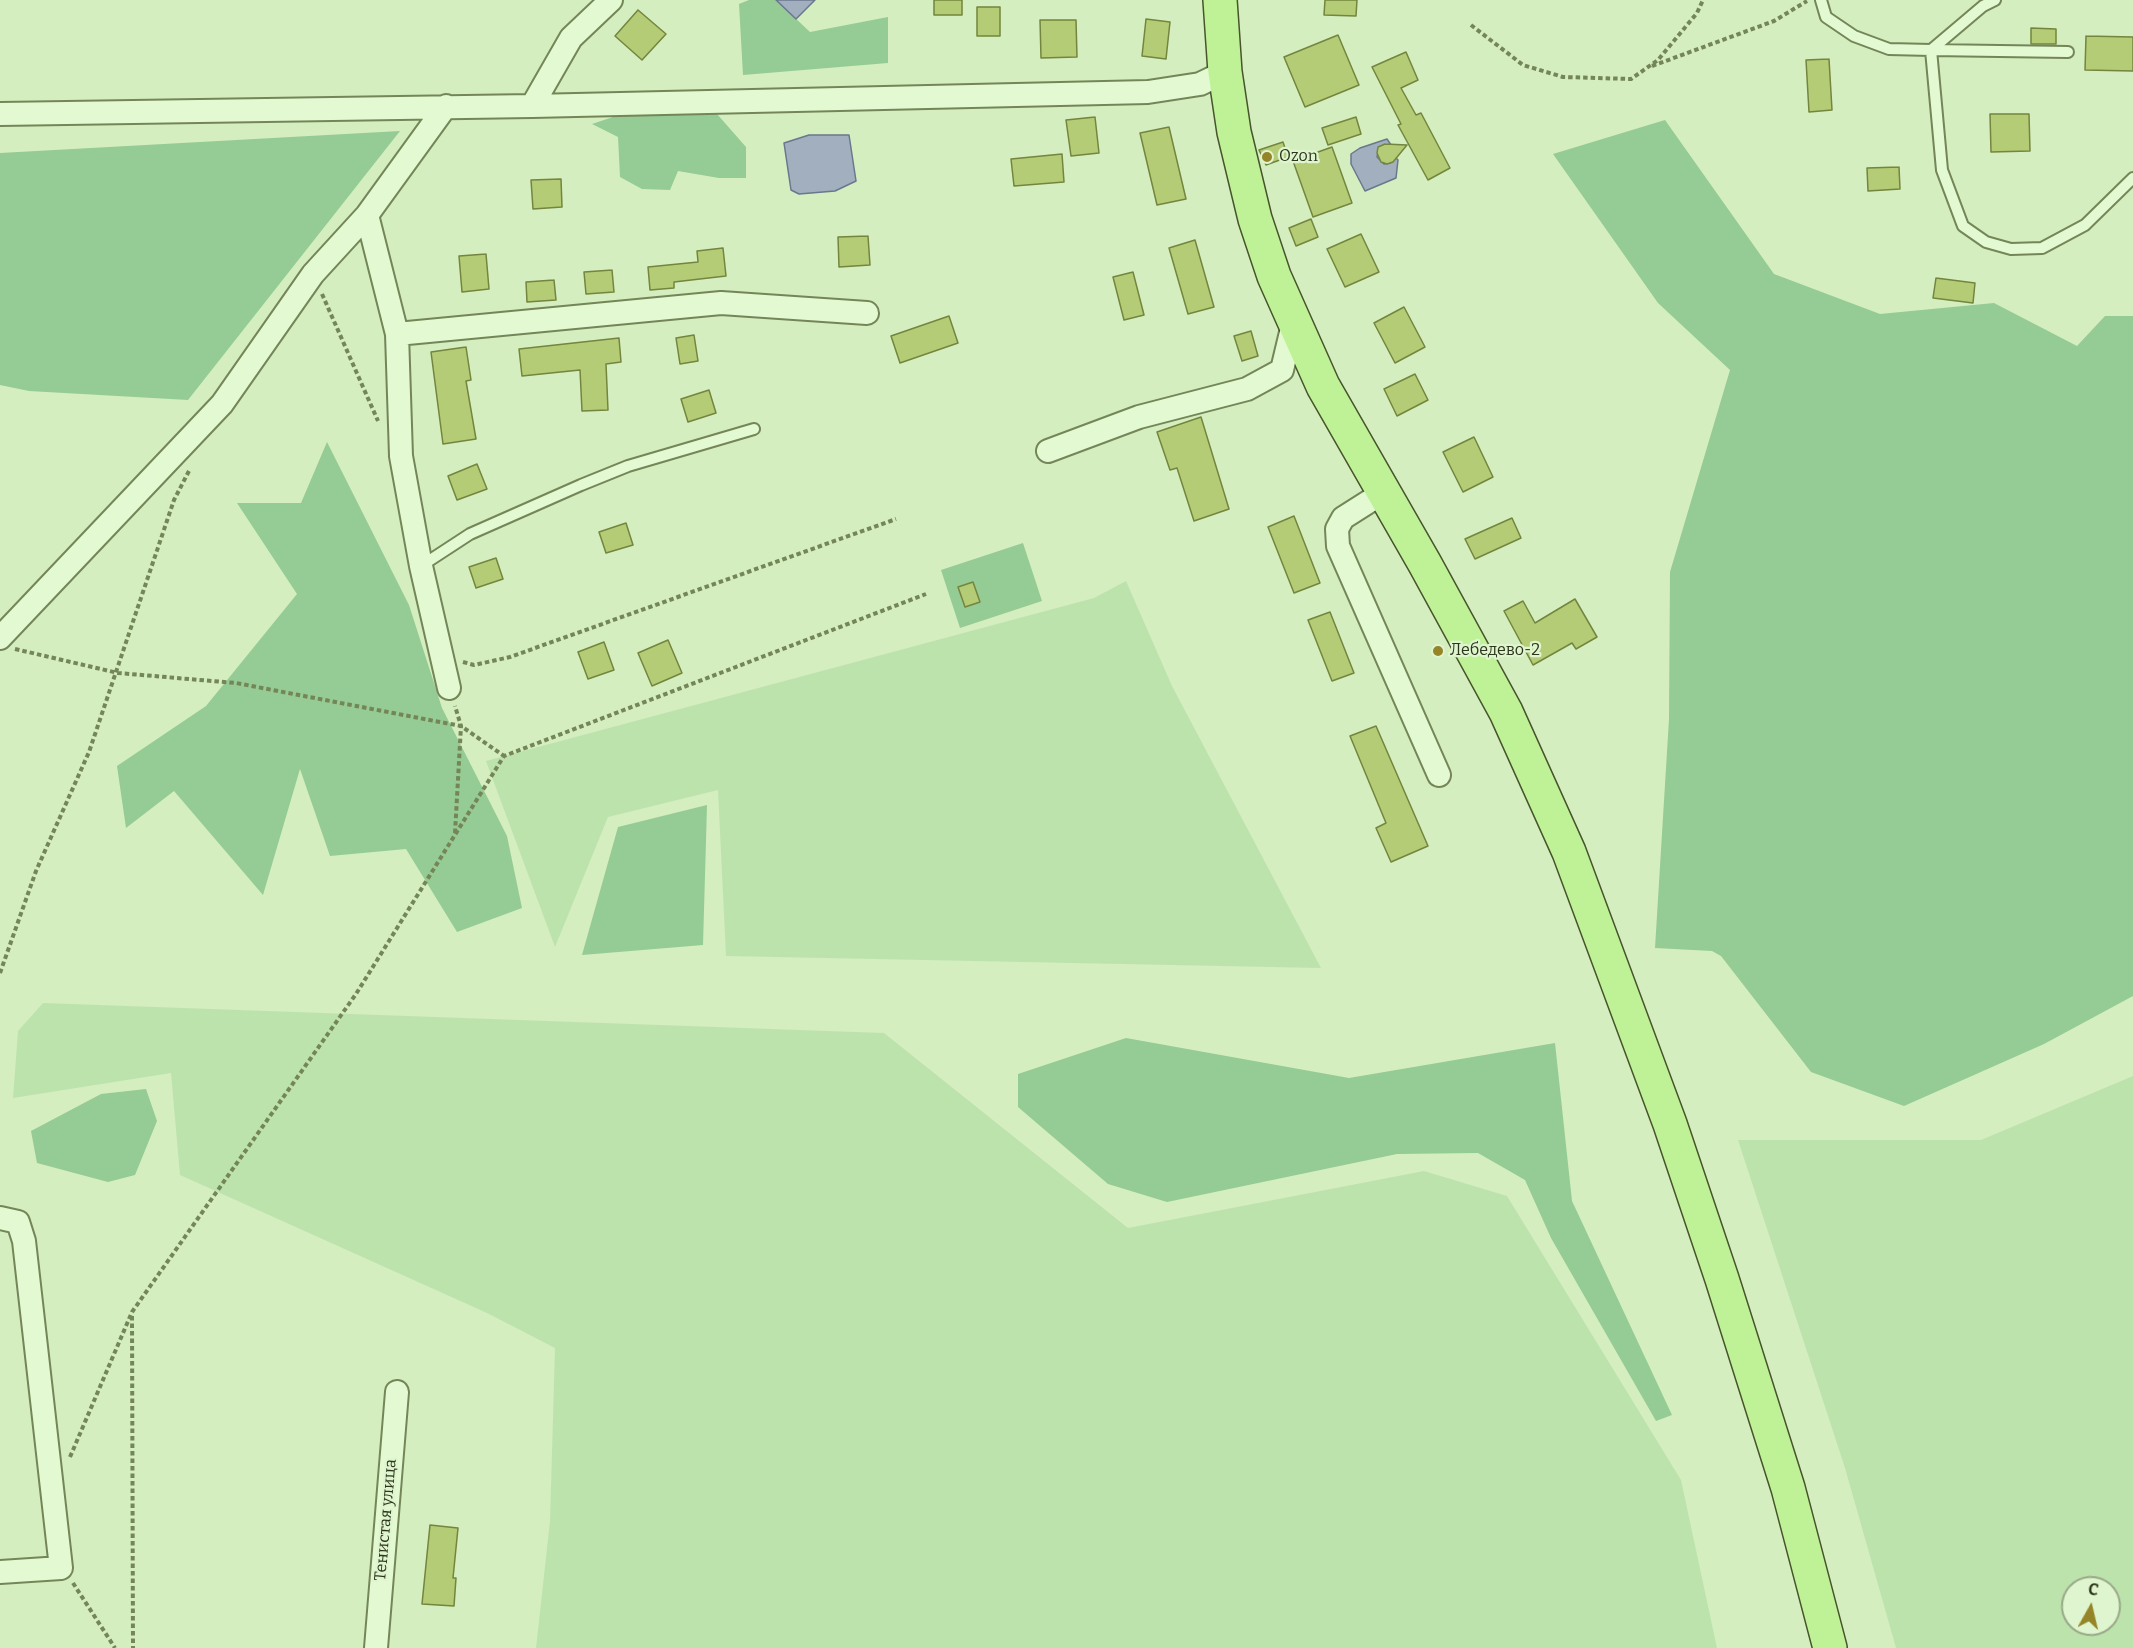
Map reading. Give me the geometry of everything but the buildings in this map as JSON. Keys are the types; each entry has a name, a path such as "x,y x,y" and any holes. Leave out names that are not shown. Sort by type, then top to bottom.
{"main road":[{"path":"1220,0 1226,72 1247,190 1267,257 1293,324 1328,394 1506,712 1569,852 1670,1124 1722,1279 1788,1488 1830,1648"}],"street":[{"path":"532,106 571,39 611,0"},
{"path":"0,114 532,106 1148,92 1200,84 1226,72"},
{"path":"5,643 222,404 313,274 367,215 446,106"},
{"path":"367,215 397,334 401,456 421,566 449,688"},
{"path":"397,334 721,303 867,313"},
{"path":"1048,451 1139,417 1247,389 1282,370 1293,324"},
{"path":"1384,492 1343,518 1337,529 1338,546 1439,775"},
{"path":"0,1218 18,1222 24,1241 61,1568 0,1572"},
{"name":"Тенистая улица","path":"376,1648 397,1392"}],"lane":[{"path":"1821,0 1826,17 1854,36 1888,49 2068,52"},
{"path":"1931,50 1983,6 1995,0"},
{"path":"1931,50 1942,170 1963,226 1986,242 2010,249 2042,248 2085,225 2133,178"},
{"path":"421,566 470,534 581,485 628,466 754,429"}],"path":[{"path":"1471,25 1523,65 1563,77 1631,79 1658,60 1697,13 1703,0"},
{"path":"1646,69 1774,21 1808,0"},
{"path":"313,274 373,412 401,456"},
{"path":"0,973 36,871 89,752 118,673 174,500 190,468"},
{"path":"442,658 474,665 510,657 896,519"},
{"path":"52,1500 132,1312 356,994 504,756 926,594"},
{"path":"5,643 118,673 236,682 461,726 504,756"},
{"path":"449,688 461,726 455,833"},
{"path":"132,1312 133,1648"},
{"path":"61,1568 79,1589 115,1648"}],"green space":[{"path":"749,0 776,0 810,32 888,17 888,63 743,75 739,4"},
{"path":"661,112 717,114 746,147 746,178 719,178 678,171 670,190 642,189 620,177 618,137 592,124 622,114"},
{"path":"1665,120 1774,274 1880,314 1994,303 2077,346 2105,316 2133,316 2133,996 2044,1044 1904,1106 1811,1072 1721,956 1712,951 1655,948 1669,719 1670,572 1730,370 1658,303 1553,154"},
{"path":"400,131 188,400 29,391 0,385 0,153"},
{"path":"327,442 409,605 442,708 507,836 522,908 457,932 406,849 330,856 300,769 263,895 174,791 126,828 117,766 206,706 297,594 237,503 301,503"},
{"path":"1023,543 1042,601 960,628 941,570"},
{"path":"1126,581 1172,686 1321,968 726,956 718,790 608,817 555,947 486,761 1094,598"},
{"path":"707,805 703,945 582,955 618,827"},
{"path":"43,1003 884,1033 1128,1228 1424,1171 1507,1196 1681,1480 1717,1648 536,1648 550,1521 555,1348 487,1313 180,1175 171,1073 13,1098 18,1031"},
{"path":"1126,1038 1349,1078 1555,1043 1572,1201 1672,1415 1656,1421 1551,1238 1525,1180 1478,1153 1397,1154 1167,1202 1108,1184 1018,1107 1018,1074"},
{"path":"2133,1076 2133,1648 1896,1648 1845,1468 1738,1140 1981,1140"},
{"path":"146,1089 157,1121 135,1175 108,1182 37,1163 31,1131 101,1094"}],"water":[{"path":"776,0 815,0 796,19"},
{"path":"809,135 849,135 856,181 835,191 799,194 791,190 784,143"},
{"path":"1387,139 1391,145 1379,147 1377,157 1384,164 1396,158 1398,160 1396,178 1365,191 1351,164 1351,154 1360,148"}],"place":[{"name":"Ozon","path":"1267,157"},
{"name":"Лебедево-2","path":"1438,651"}]}
